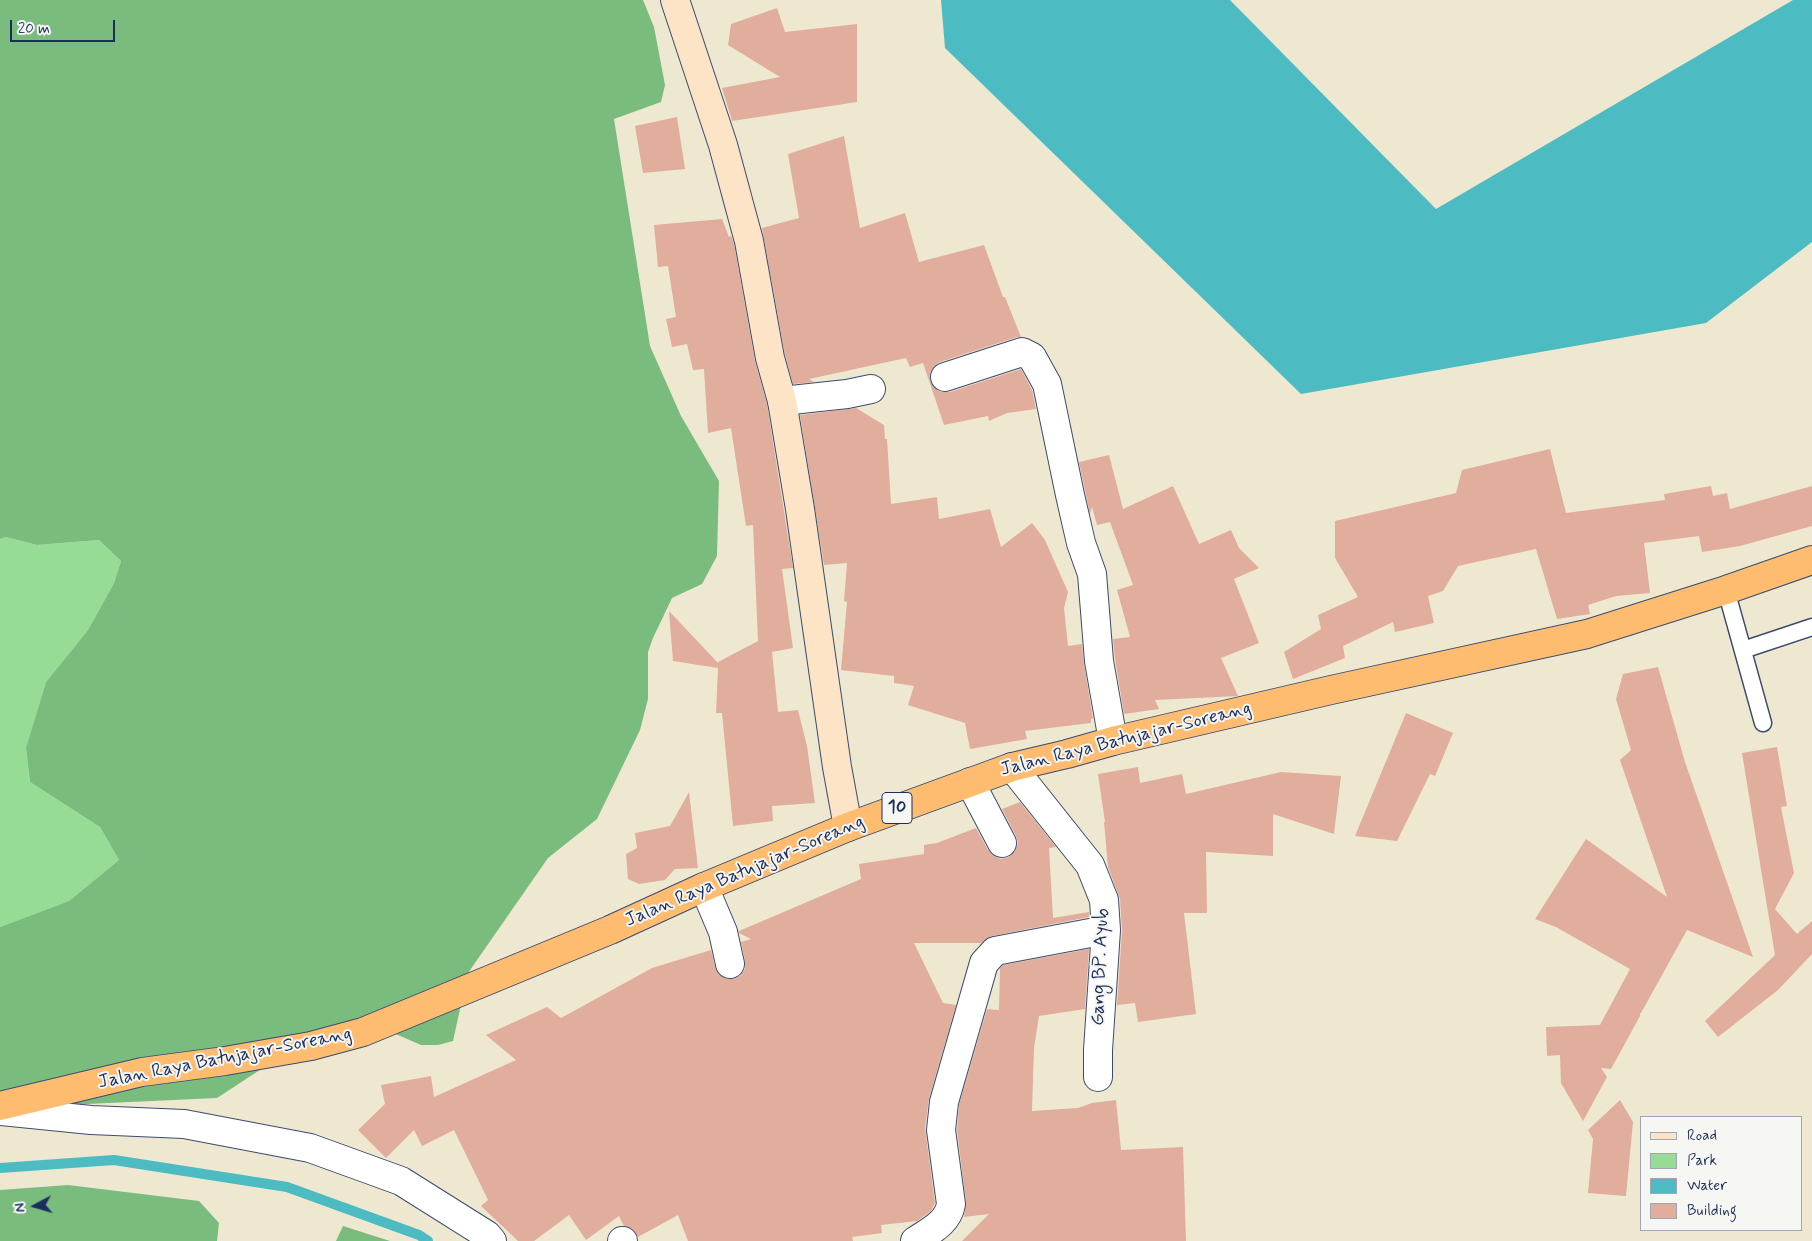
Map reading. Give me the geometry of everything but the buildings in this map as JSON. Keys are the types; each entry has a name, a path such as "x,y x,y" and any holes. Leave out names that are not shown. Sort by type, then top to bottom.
{"highway":[{"name":"Jalan Raya Batujajar-Soreang","path":"0,1106 142,1072 302,1048 363,1032 601,934 848,827 1012,766 1331,690 1587,634 1726,590 1812,560"}],"street":[{"path":"675,0 722,145 749,241 770,358 782,401 848,827"},
{"path":"945,377 1022,352 1032,357 1047,384 1081,543 1092,574 1098,661 1113,741"},
{"path":"782,401 847,394 871,389"},
{"name":"Gang BP. Ayub","path":"1012,766 1090,866 1104,900 1106,930 1098,1076"},
{"path":"970,782 1002,843"},
{"path":"704,888 722,932 730,964"},
{"path":"915,1241 944,1220 950,1213 951,1204 941,1130 944,1102 984,963 995,951 1106,930"},
{"path":"0,1111 91,1120 184,1124 310,1148 401,1181 487,1235 492,1241"}],"lane":[{"path":"1726,590 1763,722"},
{"path":"1743,650 1812,626"}],"green space":[{"path":"0,0 643,0 654,27 665,85 661,102 614,119 650,346 681,416 719,481 717,556 702,584 672,598 653,638 648,652 648,699 640,730 597,819 548,858 468,973 453,1041 438,1045 421,1045 391,1032 324,1028 217,1098 0,1108 0,927 69,901 119,860 100,827 30,782 26,748 46,682 88,630 114,583 121,561 99,540 37,545 6,537 0,539"},
{"path":"6,537 37,545 99,540 121,561 114,583 88,630 46,682 26,749 30,782 100,827 119,860 69,901 0,927 0,539"},
{"path":"68,1185 199,1201 219,1223 217,1241 0,1241 0,1190"},
{"path":"343,1226 390,1241 336,1241"}],"water":[{"path":"941,0 1230,0 1436,209 1793,0 1812,0 1812,242 1706,323 1301,394 945,48"}],"waterway":[{"path":"0,1168 114,1160 287,1187 419,1235 428,1241"}]}
